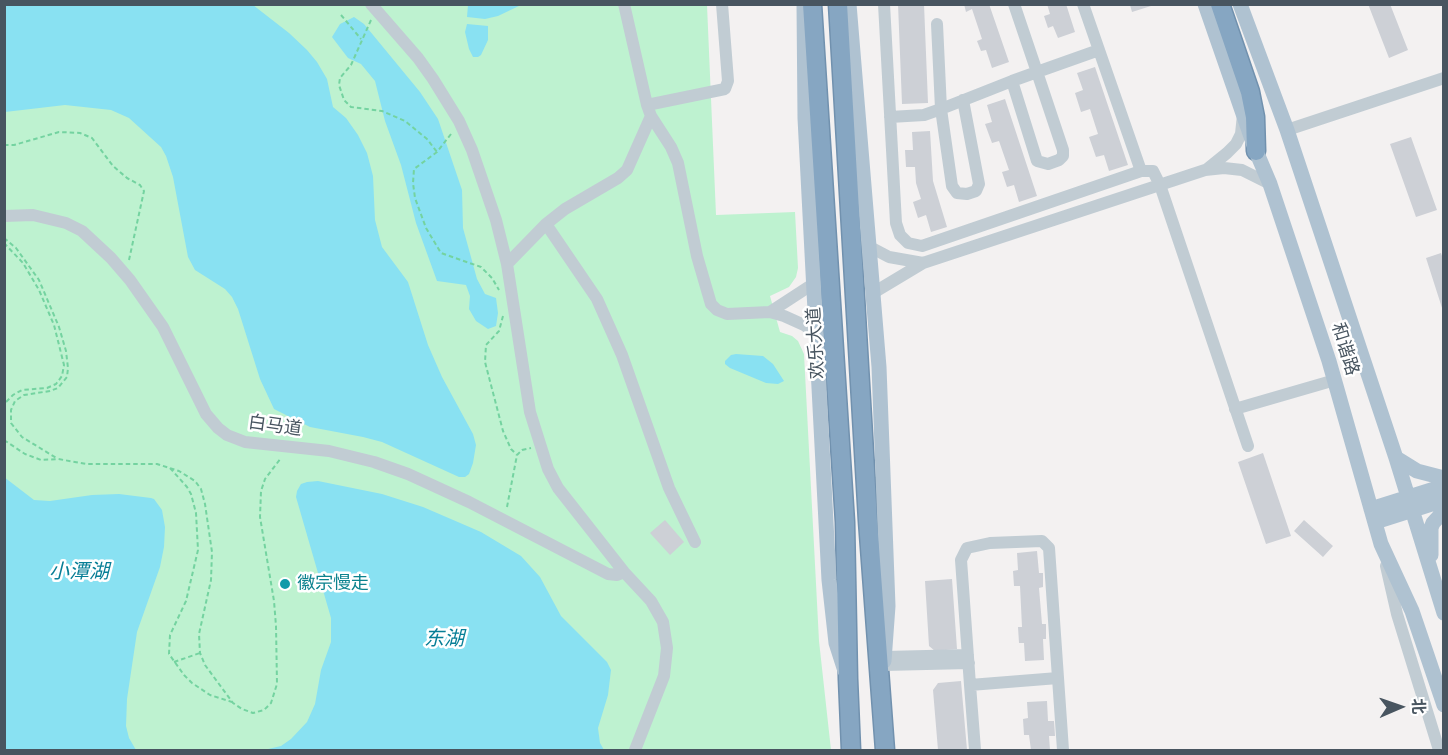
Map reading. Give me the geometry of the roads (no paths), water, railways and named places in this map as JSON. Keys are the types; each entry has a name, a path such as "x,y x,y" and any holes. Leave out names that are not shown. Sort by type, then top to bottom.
{"highway":[{"name":"欢乐大道","path":"812,4 845,522 851,750"},
{"path":"838,4 868,521 883,667 885,750"},
{"path":"1220,4 1250,92 1255,117 1256,151"}],"main road":[{"name":"欢乐大道","path":"804,4 805,118 831,607 836,643 848,679"},
{"path":"849,4 879,367 888,606 883,667"},
{"name":"和谐路","path":"1205,4 1256,151 1270,184 1335,380 1381,544 1412,611 1443,705"},
{"name":"和谐路","path":"1240,4 1287,130 1396,458 1443,613"},
{"path":"1396,458 1416,471 1443,478"},
{"path":"1373,515 1410,503 1443,486"},
{"path":"1410,503 1443,501"},
{"path":"1443,511 1433,523 1430,549 1443,601"}],"street":[{"path":"371,4 418,58 459,121 483,183 507,264 530,412 548,469 558,488 659,613 663,622 667,648 664,676 635,750"},
{"path":"624,4 649,110 678,163 696,256 711,304 717,310 727,314 771,312 804,325 816,334"},
{"path":"649,110 725,89 728,81 722,4"},
{"path":"884,4 896,223 900,235 908,243 922,246 1141,171 1151,170 1160,185 1248,446"},
{"path":"1012,81 1037,161 1048,164 1059,160 1063,156 1063,150 1014,4"},
{"path":"1083,4 1141,171"},
{"path":"937,24 941,109 952,186 957,193 967,194 976,191 979,184 963,100"},
{"path":"890,117 924,115 1099,50"},
{"path":"1287,130 1443,78"},
{"path":"507,264 546,224 565,209 623,174 630,166 649,110"},
{"path":"1205,170 1236,144 1243,114"},
{"path":"873,293 923,263 1205,170 1224,168 1242,170 1270,184"},
{"name":"白马道","path":"4,216 33,215 66,223 93,240 123,272 163,327 200,404 210,420 227,435 256,443 329,451 374,462 408,474 505,520 608,574 615,576 624,572"},
{"path":"546,224 597,299 622,355 669,488 695,542"},
{"path":"870,247 889,257 923,263"},
{"path":"771,312 813,284"},
{"path":"1235,409 1335,380"},
{"path":"975,750 962,560 968,548 990,543 1042,541 1049,548 1063,750"},
{"path":"1381,544 1397,614 1439,750"},
{"path":"883,667 968,659"},
{"path":"970,685 1058,678"}],"water":[{"path":"468,4 521,5 498,16 485,19 467,17"},
{"path":"4,5 253,5 307,50 327,79 333,107 346,118 367,153 373,176 375,220 382,247 408,282 428,345 442,377 473,434 476,445 469,474 459,477 382,442 310,427 274,409 260,379 238,309 232,297 225,289 195,270 188,257 173,177 161,147 129,118 111,110 65,105 5,112"},
{"path":"354,17 364,24 420,92 438,119 462,190 463,228 477,279 485,294 496,298 498,313 496,326 488,329 476,321 469,309 470,296 466,285 437,281 416,223 375,81 361,64 348,58 332,37 340,24"},
{"path":"467,24 488,26 488,40 478,57 473,57 469,49 465,32"},
{"path":"731,355 763,356 773,364 784,381 778,384 766,383 730,368 725,361"},
{"name":"小潭湖","path":"4,477 34,500 50,501 119,494 154,499 162,510 165,527 164,547 160,567 137,632 127,699 126,726 129,738 136,750 5,750"},
{"name":"东湖","path":"318,481 382,494 423,507 481,532 521,556 540,577 561,616 607,662 611,670 608,695 598,728 600,743 604,750 264,750 281,746 307,722 315,704 321,670 331,642 331,618 296,497 301,484"}],"place":[{"name":"徽宗慢走","path":"285,584"}]}
